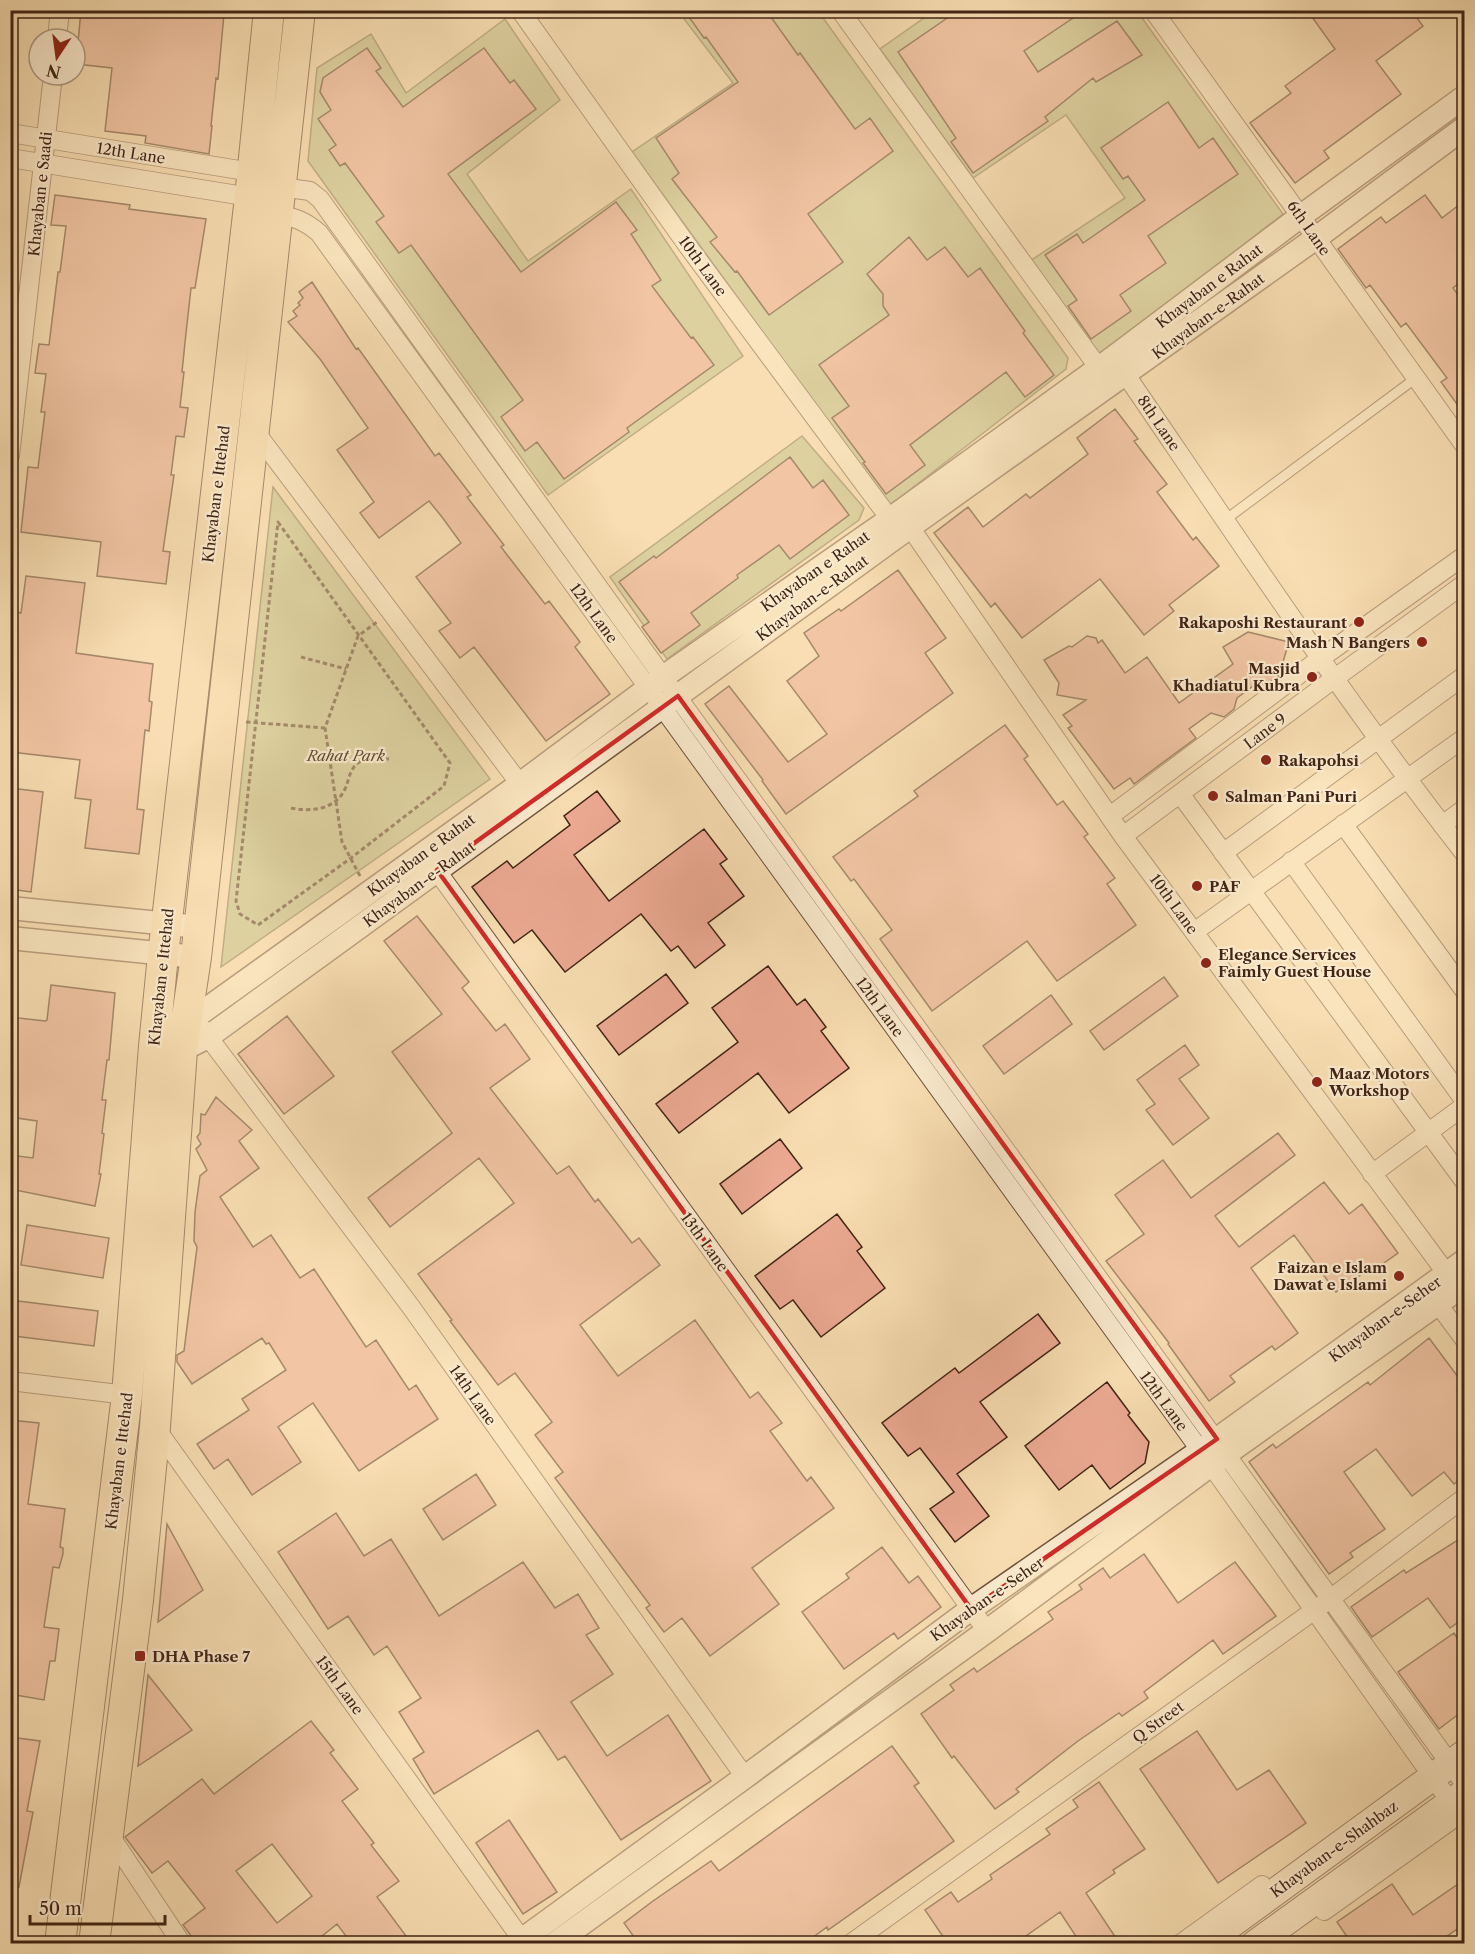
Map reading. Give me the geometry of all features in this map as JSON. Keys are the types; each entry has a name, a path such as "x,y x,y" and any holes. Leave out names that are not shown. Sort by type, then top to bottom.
{"main road":[{"name":"Khayaban e Ittehad","path":"94,1944 138,1600 155,1427 180,1033 163,955 269,10"},
{"name":"Khayaban e Ittehad","path":"60,1944 127,1395 180,1033 196,957 300,10"},
{"name":"Khayaban-e-Shahbaz","path":"1204,1944 1453,1786"},
{"name":"Khayaban-e-Shahbaz","path":"1255,1944 1453,1786"}],"street":[{"path":"58,27 60,10"},
{"name":"10th Lane","path":"520,10 687,245 900,523 1123,836 1372,1174 1459,1274"},
{"path":"840,10 1098,367 1126,375"},
{"name":"6th Lane","path":"1153,10 1464,445"},
{"name":"Khayaban e Saadi","path":"10,456 52,87"},
{"name":"Khayaban e Rahat","path":"180,1033 369,893 430,862 520,784 656,683 900,523 1098,367 1464,97"},
{"name":"Khayaban-e-Rahat","path":"180,1033 670,701 900,523 1126,375 1464,128"},
{"name":"12th Lane","path":"10,133 251,184"},
{"name":"12th Lane","path":"10,158 44,164 251,184"},
{"name":"12th Lane","path":"656,683 320,199 310,191 279,201 294,217 305,221 319,233 656,683 670,701 1214,1452 1330,1599 1453,1786"},
{"name":"8th Lane","path":"1126,375 1378,739 1464,853"},
{"path":"254,430 520,784"},
{"path":"1110,816 1321,658 1464,556"},
{"name":"Lane 9","path":"1123,836 1464,584"},
{"path":"1223,853 1464,676"},
{"path":"1194,932 1464,738"},
{"path":"1181,795 1464,1180"},
{"path":"1442,825 1464,808"},
{"path":"1343,824 1464,990"},
{"path":"1291,861 1464,1100"},
{"name":"13th Lane","path":"430,862 987,1631"},
{"path":"10,908 199,927"},
{"path":"10,938 196,957"},
{"name":"14th Lane","path":"180,1033 411,1307 745,1778"},
{"path":"1372,1174 1464,1106"},
{"name":"Khayaban-e-Seher","path":"554,1944 987,1631 1214,1452 1459,1274"},
{"name":"Khayaban-e-Seher","path":"521,1942 971,1609 1438,1304 1459,1274"},
{"path":"1438,1304 1464,1340"},
{"path":"10,1382 127,1395"},
{"name":"15th Lane","path":"155,1427 521,1942"},
{"name":"12th Lane","path":"1214,1452 1314,1611 1453,1786"},
{"name":"Q Street","path":"850,1944 1314,1611 1464,1498"},
{"path":"1277,1944 1453,1786 1464,1740"},
{"path":"1180,1944 1453,1786"},
{"path":"108,1834 182,1944"}],"lane":[{"path":"1225,520 1416,378"}],"path":[{"path":"278,522 358,636 450,763 444,786 351,858 258,925 240,914 236,901 278,522"},
{"path":"369,893 342,842 325,728 358,636 391,612"},
{"path":"301,657 346,669"},
{"path":"222,719 325,728"},
{"path":"291,808 300,810 326,808 344,791 352,768 363,760 389,759"}],"highlighted area":[{"path":"678,696 1217,1439 971,1609 437,870"}],"green space":[{"path":"678,11 818,11 1068,358 1066,369 889,506 632,152 733,83"},
{"path":"934,11 1137,11 1283,214 1099,357 1030,261 1125,198 1066,115 973,178 880,49"},
{"path":"505,19 560,100 467,174 528,261 631,189 743,356 548,495 308,161 317,68 371,34 406,93"},
{"path":"802,436 864,508 859,520 667,659 610,577"},
{"name":"Rahat Park","path":"273,487 490,779 221,967"}],"building":[{"path":"81,10 188,10 224,14 209,154 145,143 146,136 105,131 112,68 87,65 87,27 79,27"},
{"path":"684,10 766,10 855,129 870,118 893,151 808,214 843,262 769,315 737,271 735,272 710,242 717,237 672,179 679,173 656,138 738,82"},
{"path":"959,10 1085,10 1024,51 1038,72 1117,21 1142,55 1096,82 1093,78 1045,117 1048,121 973,173 951,142 956,138 898,52"},
{"path":"1307,10 1411,10 1423,26 1376,61 1401,94 1324,151 1329,158 1295,183 1250,123 1291,93 1285,86 1335,49"},
{"path":"367,48 381,68 376,71 403,107 484,48 510,83 514,80 536,109 448,174 521,272 616,202 637,230 631,234 661,280 652,286 714,365 627,428 629,432 564,479 537,442 525,451 501,417 523,400 411,245 399,253 376,222 384,216 345,163 340,166 329,150 336,145 318,119 331,110 320,92 323,78"},
{"path":"1168,102 1199,148 1213,138 1238,174 1148,236 1166,263 1120,295 1131,311 1091,339 1068,306 1077,300 1045,255 1077,234 1083,243 1145,200 1128,176 1123,179 1101,148"},
{"path":"55,195 130,205 129,209 206,219 195,288 191,288 186,333 180,407 188,408 184,437 176,436 171,475 174,475 163,551 170,552 166,584 97,576 101,542 21,532 28,467 38,468 45,412 41,412 46,374 35,373 39,344 49,345 66,226 51,225"},
{"path":"1425,195 1442,218 1464,201 1464,279 1453,288 1464,303 1464,414 1441,382 1447,378 1406,323 1401,327 1370,285 1366,288 1338,249 1381,217 1386,223"},
{"path":"909,237 927,260 945,247 968,277 980,268 1054,375 1025,397 1006,372 910,445 925,465 886,494 832,418 849,406 819,365 889,315 883,306 883,294 867,274"},
{"path":"312,282 356,349 358,348 435,456 439,453 471,495 467,497 504,545 501,547 545,604 549,601 580,642 575,647 610,694 546,741 474,647 460,658 439,631 451,623 416,577 461,543 429,501 379,538 360,513 374,502 337,450 368,428 320,359 288,322 297,316 293,311 300,305 298,303 303,298 299,292"},
{"path":"1115,409 1138,439 1134,441 1167,484 1157,492 1193,540 1196,537 1219,566 1169,605 1174,611 1144,635 1100,579 1022,638 995,603 991,607 934,533 968,507 983,527 1026,494 1030,498 1088,454 1077,438"},
{"path":"790,457 813,488 823,480 849,515 790,559 779,545 737,575 738,578 691,613 700,625 661,653 642,627 649,622 619,582 654,556 656,558"},
{"path":"898,570 946,638 925,653 953,693 786,814 705,704 729,686 788,762 827,734 787,681 819,656 804,633 839,609 841,611"},
{"path":"26,576 85,583 76,653 153,664 149,731 145,730 137,809 144,810 139,854 85,848 91,800 75,798 80,760 11,752 16,714 10,713 10,673 16,612 21,613"},
{"path":"1248,632 1289,642 1279,675 1266,685 1257,683 1237,698 1234,709 1224,717 1211,713 1189,729 1196,738 1134,784 1130,778 1114,789 1068,728 1072,726 1063,715 1086,700 1057,695 1059,683 1044,660 1069,646 1072,647 1087,636 1096,638 1098,643 1102,640 1125,673 1147,657 1179,703 1233,664 1223,647"},
{"path":"1005,725 1028,756 1024,759 1057,805 1063,801 1088,834 1084,837 1115,878 1107,884 1136,925 1057,981 1027,941 932,1011 880,939 892,930 854,879 851,881 833,857 918,796 914,791"},
{"path":"10,788 43,792 31,892 10,889"},
{"path":"597,791 620,821 574,855 609,901 704,829 727,859 720,864 744,896 708,923 725,945 695,968 678,946 671,951 641,914 565,972 532,930 514,943 472,887 507,861 513,868 570,825 564,816"},
{"path":"417,916 469,982 462,988 496,1031 505,1024 530,1059 490,1088 557,1174 569,1166 595,1202 598,1199 632,1243 639,1238 660,1265 580,1325 618,1376 695,1320 750,1398 758,1392 782,1423 770,1431 807,1481 811,1477 834,1508 752,1568 779,1604 710,1656 682,1618 664,1632 646,1608 650,1605 555,1478 563,1472 535,1435 552,1422 515,1373 498,1385 418,1274 514,1203 479,1158 390,1227 368,1198 452,1133 392,1052 442,1014 384,941"},
{"path":"768,966 797,1005 805,999 826,1027 821,1031 849,1068 789,1113 758,1073 679,1133 656,1104 738,1042 712,1008"},
{"path":"666,974 688,1003 619,1055 597,1026"},
{"path":"1164,977 1178,996 1104,1050 1090,1031"},
{"path":"51,985 115,993 109,1060 107,1060 102,1100 106,1100 99,1174 101,1174 95,1206 10,1189 10,1155 33,1158 37,1121 10,1117 10,1017 47,1020"},
{"path":"1051,995 1072,1024 1004,1074 983,1046"},
{"path":"287,1016 334,1076 284,1114 238,1054"},
{"path":"1185,1045 1199,1065 1179,1079 1209,1118 1173,1145 1146,1110 1155,1104 1137,1080"},
{"path":"216,1097 252,1130 239,1141 259,1168 220,1197 253,1247 271,1235 300,1278 314,1269 366,1347 376,1340 409,1390 416,1385 438,1419 359,1471 313,1403 278,1427 301,1462 252,1495 228,1459 214,1469 197,1444 249,1410 242,1399 286,1370 269,1343 266,1344 262,1338 192,1384 177,1362 177,1355 184,1351 197,1247 194,1241 195,1212 200,1176 207,1170 196,1149 201,1144 197,1137 200,1133 201,1114 205,1115"},
{"path":"1278,1133 1295,1155 1215,1216 1239,1247 1324,1182 1349,1214 1362,1204 1398,1253 1374,1270 1372,1267 1336,1292 1294,1235 1251,1268 1298,1333 1275,1350 1272,1346 1230,1376 1235,1382 1209,1401 1169,1343 1106,1261 1144,1234 1115,1195 1163,1160 1191,1198"},
{"path":"780,1139 802,1168 742,1214 720,1184"},
{"path":"837,1214 862,1247 857,1251 885,1288 821,1337 793,1300 780,1309 755,1276"},
{"path":"27,1225 109,1238 103,1278 21,1265"},
{"path":"18,1301 98,1311 94,1346 14,1336"},
{"path":"1038,1314 1060,1343 980,1402 1007,1437 957,1474 989,1516 955,1542 930,1509 954,1492 920,1448 908,1456 882,1423 955,1368 959,1373"},
{"path":"1429,1338 1464,1385 1457,1391 1464,1401 1464,1476 1454,1484 1444,1472 1412,1496 1376,1449 1344,1472 1385,1529 1350,1553 1353,1557 1329,1574 1249,1462 1273,1444 1276,1448 1368,1382 1370,1385"},
{"path":"1107,1382 1149,1442 1145,1463 1110,1489 1092,1465 1059,1490 1025,1446"},
{"path":"10,1420 39,1423 28,1504 65,1509 60,1547 63,1548 63,1554 59,1568 53,1567 44,1627 59,1629 55,1661 50,1661 44,1700 10,1694"},
{"path":"476,1474 496,1505 443,1540 423,1509"},
{"path":"336,1513 364,1556 391,1539 439,1616 523,1562 555,1608 578,1594 599,1628 586,1635 613,1674 571,1702 607,1756 668,1715 711,1781 621,1840 565,1756 558,1760 538,1730 434,1794 413,1759 424,1752 399,1712 421,1698 387,1646 374,1655 348,1616 328,1629 278,1552"},
{"path":"167,1524 203,1590 158,1622"},
{"path":"1464,1536 1464,1618 1450,1628 1428,1598 1372,1637 1351,1607 1404,1570 1406,1573"},
{"path":"882,1547 909,1583 918,1576 941,1607 898,1639 894,1633 844,1669 802,1612 849,1578 846,1574"},
{"path":"1144,1554 1178,1603 1235,1562 1276,1616 1223,1654 1213,1640 1144,1692 1148,1698 1122,1716 1119,1713 1078,1741 1016,1789 1019,1792 995,1809 954,1756 952,1758 921,1714 954,1690 950,1685 974,1668 977,1672 1053,1619 1048,1612 1082,1589 1079,1585 1103,1568 1110,1578"},
{"path":"1454,1633 1464,1649 1464,1710 1439,1729 1398,1672"},
{"path":"148,1675 192,1730 138,1766"},
{"path":"311,1721 334,1750 330,1753 358,1789 342,1801 374,1843 371,1845 399,1881 377,1897 412,1944 352,1944 337,1924 312,1944 197,1944 183,1925 205,1908 168,1861 152,1873 125,1837 202,1779 214,1794","holes":["272,1844 312,1896 277,1923 236,1871"]},
{"path":"1197,1731 1237,1790 1269,1770 1306,1823 1218,1883 1140,1769"},
{"path":"10,1737 40,1741 27,1811 33,1812 19,1887 10,1886"},
{"path":"892,1746 919,1783 914,1786 954,1841 828,1930 827,1927 804,1944 639,1944 624,1923 711,1861 719,1871"},
{"path":"1099,1782 1145,1849 1113,1870 1115,1873 1086,1893 1120,1944 1081,1944 1060,1912 1026,1936 1031,1944 948,1944 925,1910 951,1892 958,1902 992,1879 990,1875 1050,1834 1046,1829 1078,1807 1073,1800"},
{"path":"509,1820 557,1892 523,1914 476,1843"},
{"path":"1464,1880 1464,1924 1436,1944 1352,1944 1337,1922 1392,1884 1413,1915"}],"place":[{"name":"Rakaposhi Restaurant","path":"1359,622"},
{"name":"Mash N Bangers","path":"1422,642"},
{"name":"Masjid Khadiatul Kubra","path":"1312,677"},
{"name":"Rakapohsi","path":"1266,760"},
{"name":"Salman Pani Puri","path":"1213,796"},
{"name":"PAF","path":"1197,886"},
{"name":"Elegance Services Faimly Guest House","path":"1206,963"},
{"name":"Maaz Motors Workshop","path":"1317,1082"},
{"name":"Faizan e Islam Dawat e Islami","path":"1399,1276"},
{"name":"DHA Phase 7","path":"140,1656"}]}
